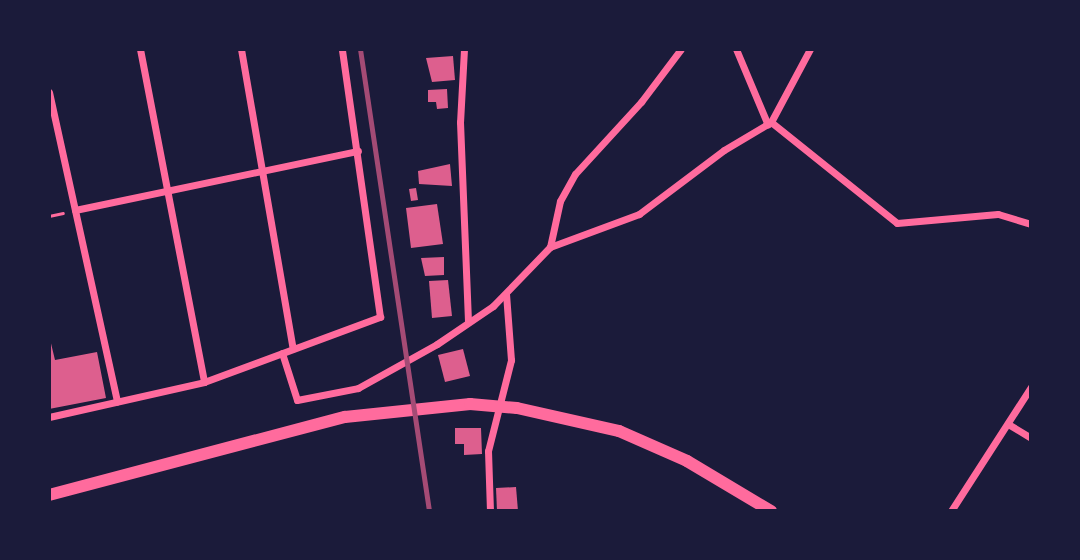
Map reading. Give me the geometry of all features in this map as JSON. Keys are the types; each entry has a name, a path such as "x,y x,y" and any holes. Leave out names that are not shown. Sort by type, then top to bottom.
{"main road":[{"path":"49,495 253,439 345,417 470,404 584,421 651,443 771,511"}],"street":[{"path":"139,49 170,192 204,382"},
{"path":"241,49 293,349"},
{"path":"49,417 204,382 380,317 358,151 341,49"},
{"path":"464,49 460,122 468,322"},
{"path":"550,247 560,201 575,174 641,102 681,49"},
{"path":"736,49 769,124 897,223 998,214 1031,224"},
{"path":"282,353 297,400 358,388 468,322 506,294 550,247 639,214 724,150 769,124 810,49"},
{"path":"49,92 117,402"},
{"path":"75,211 358,151"},
{"path":"489,511 488,451 511,360 506,294"},
{"path":"951,511 1031,387"},
{"path":"1008,424 1031,438"}],"building":[{"path":"453,56 455,80 432,82 426,58"},
{"path":"447,89 448,108 437,109 436,102 428,102 428,90"},
{"path":"450,164 452,186 419,184 418,171"},
{"path":"416,188 418,200 411,201 409,189"},
{"path":"437,204 443,244 411,248 406,208"},
{"path":"444,257 444,275 425,276 421,258"},
{"path":"448,280 452,316 432,318 429,281"},
{"path":"49,335 55,360 97,352 106,398 49,409"},
{"path":"463,349 470,376 445,382 438,355"},
{"path":"455,428 481,428 482,454 464,455 464,444 455,444"},
{"path":"516,487 518,511 497,511 496,488"}],"railway":[{"path":"360,49 429,511"}]}
